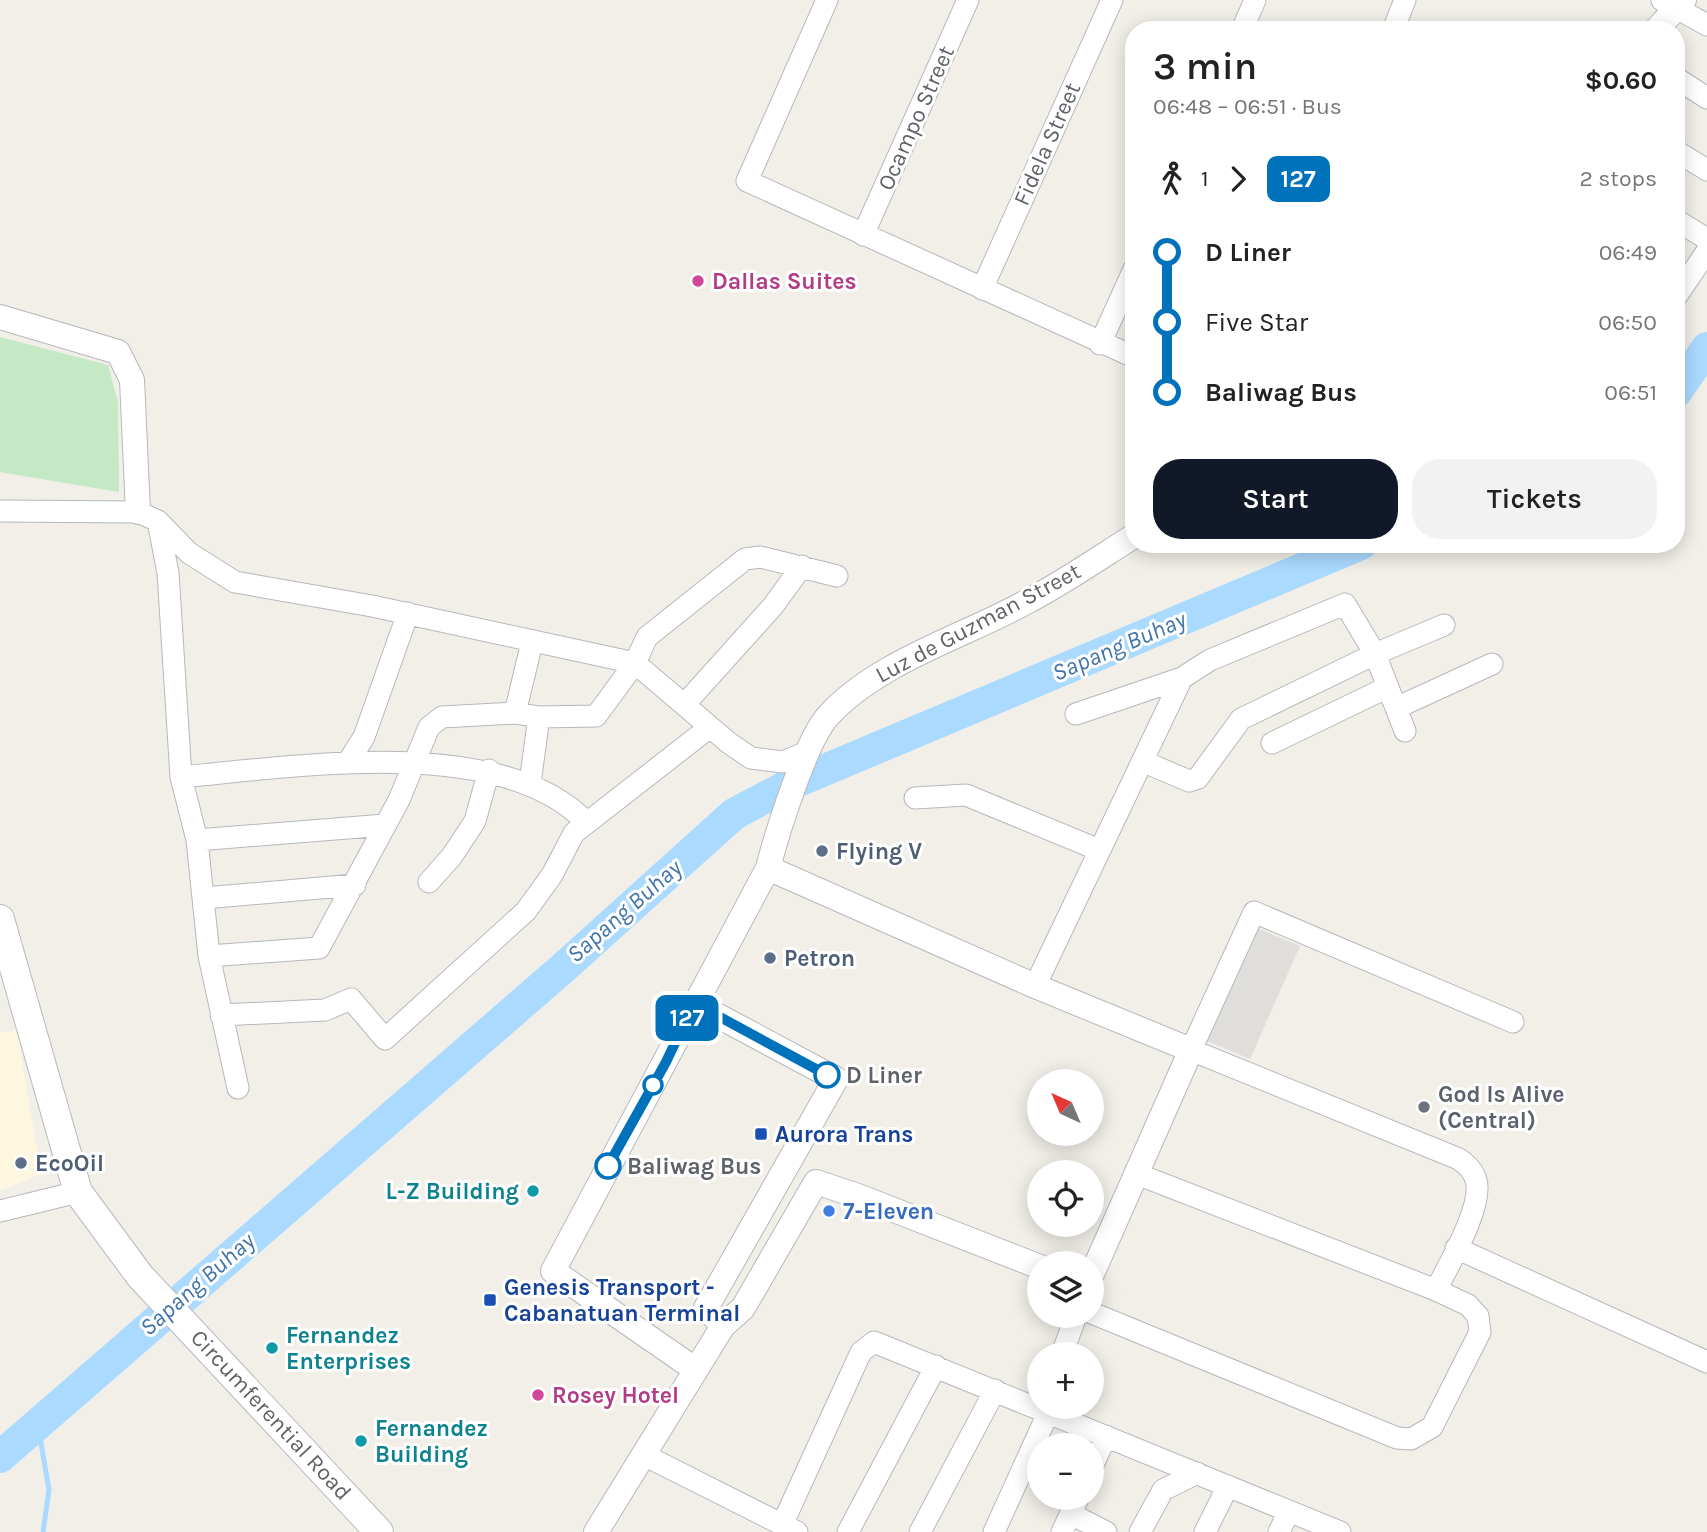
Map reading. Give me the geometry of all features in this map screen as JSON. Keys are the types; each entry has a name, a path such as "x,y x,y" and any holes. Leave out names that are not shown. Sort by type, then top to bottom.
{"main road":[{"name":"Circumferential Road","path":"0,919 78,1192 140,1276 379,1532"}],"street":[{"path":"827,0 747,181 1100,344 1125,353"},
{"name":"Ocampo Street","path":"863,235 968,0"},
{"name":"Fidela Street","path":"982,289 1112,0"},
{"path":"1246,21 1255,0"},
{"path":"1397,21 1405,0"},
{"path":"1662,21 1675,2 1707,25"},
{"path":"1685,84 1707,98"},
{"path":"1685,157 1707,170"},
{"path":"1685,226 1707,239"},
{"path":"1685,284 1707,251"},
{"path":"1100,344 1125,289"},
{"path":"0,317 118,352 132,380 148,516 168,573 181,777 197,839 209,956 238,1088"},
{"path":"0,511 148,516 189,553 235,582 408,613 635,663 751,758 783,762 806,758"},
{"name":"Luz de Guzman Street","path":"806,758 827,717 869,681 1030,601 1125,542"},
{"path":"209,956 319,948 399,800 429,727 442,717 515,713 539,717 596,716 635,663 647,637 745,559 760,557 837,576"},
{"path":"684,705 773,606 802,566"},
{"path":"1076,714 1182,678 1210,660 1345,604 1375,654 1405,731"},
{"path":"348,762 365,737 408,613"},
{"path":"1142,761 1189,781 1198,778 1241,719 1375,654 1444,625"},
{"path":"515,713 532,642"},
{"path":"1396,708 1492,664"},
{"path":"1035,986 1182,678"},
{"path":"1272,743 1388,687"},
{"path":"530,783 539,717"},
{"path":"221,1015 325,1010 351,999 385,1038 526,911 552,875 574,833 710,727"},
{"path":"696,1370 553,1272 632,1119 666,1062 694,1003 768,868 779,827 806,758"},
{"path":"181,777 348,762 489,770 530,783 572,807 586,822"},
{"path":"429,882 475,821 489,770"},
{"path":"915,798 966,795 1099,850"},
{"path":"197,839 385,825"},
{"path":"768,868 1035,986 1459,1158 1470,1167 1477,1182 1477,1199 1436,1290"},
{"path":"204,898 355,885"},
{"path":"1102,1251 1254,912 1513,1022"},
{"path":"694,1003 836,1079 706,1308 723,1326"},
{"path":"1104,1318 1397,1438 1411,1439 1432,1427 1480,1332 1478,1316 1468,1305 1436,1290 1137,1174"},
{"path":"596,1532 723,1326 743,1308 816,1182 859,1196 1027,1262"},
{"path":"0,1211 78,1192"},
{"path":"1456,1248 1707,1362"},
{"path":"644,1455 790,1528 861,1352 874,1342 1027,1401"},
{"path":"848,1532 936,1366"},
{"path":"920,1532 995,1390"},
{"path":"994,1532 1045,1419"},
{"path":"1070,1419 1340,1532"},
{"path":"1104,1440 1106,1436"},
{"path":"1140,1532 1163,1490 1197,1474"},
{"path":"1205,1532 1228,1486"},
{"path":"1279,1532 1289,1511"},
{"path":"1070,1515 1106,1532"}],"shaded area":[{"path":"1257,928 1300,946 1250,1059 1207,1041"},
{"path":"17,1031 41,1174 0,1191 0,1032"}],"green space":[{"path":"0,337 108,365 118,402 119,492 0,472"}],"waterway":[{"name":"Sapang Buhay","path":"1685,379 1707,348"},
{"name":"Sapang Buhay","path":"0,1457 563,968 734,814 789,785 1340,553"},
{"path":"38,1425 49,1490 43,1532"}],"bus line":[{"name":"127","path":"608,1166 666,1062 694,1003 827,1075"}],"place":[{"name":"Dallas Suites","path":"698,281"},
{"name":"Flying V","path":"822,851"},
{"name":"Petron","path":"770,958"},
{"name":"D Liner","path":"827,1075"},
{"name":"God Is Alive (Central)","path":"1424,1107"},
{"name":"Aurora Trans","path":"761,1134"},
{"name":"EcoOil","path":"21,1163"},
{"name":"Baliwag Bus","path":"608,1166"},
{"name":"L-Z Building","path":"533,1191"},
{"name":"7-Eleven","path":"829,1211"},
{"name":"Genesis Transport - Cabanatuan Terminal","path":"490,1300"},
{"name":"Fernandez Enterprises","path":"272,1348"},
{"name":"Rosey Hotel","path":"538,1395"},
{"name":"Fernandez Building","path":"361,1441"}]}
